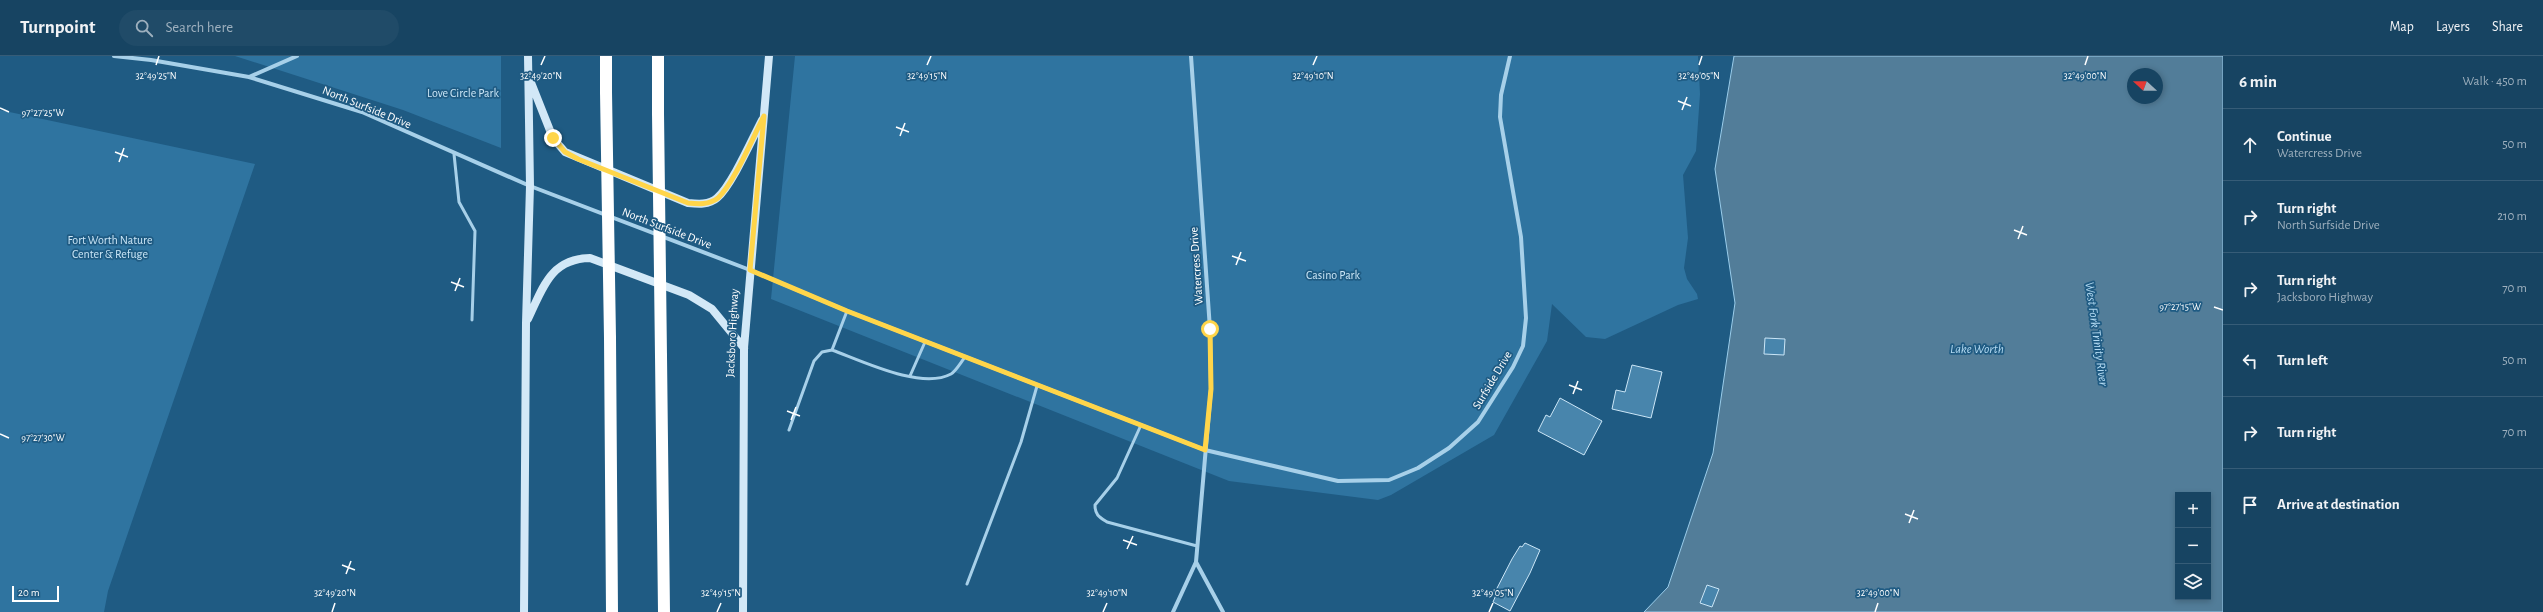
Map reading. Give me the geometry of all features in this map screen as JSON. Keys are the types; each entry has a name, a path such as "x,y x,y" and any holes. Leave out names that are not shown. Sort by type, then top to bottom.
{"highway":[{"path":"606,56 612,612"},
{"path":"658,56 664,612"}],"main road":[{"path":"524,612 526,323 530,186 528,56"},
{"name":"Jacksboro Highway","path":"743,612 744,348 769,56"},
{"path":"528,76 553,138 565,152 688,203 703,204 717,198 727,185 764,116"},
{"path":"526,323 546,282 557,267 574,259 590,258 689,295 712,309 744,348"}],"street":[{"name":"North Surfside Drive","path":"114,56 151,60 249,76 362,112 454,154 530,186 750,270 925,342 1205,450"},
{"path":"249,76 297,56"},
{"name":"Watercress Drive","path":"1191,56 1210,329 1211,389 1196,562"},
{"name":"Surfside Drive","path":"1205,450 1338,481 1389,480 1418,468 1442,452 1478,422 1513,367 1523,346 1526,318 1521,237 1500,117 1501,95 1510,56"},
{"path":"1173,612 1196,562"},
{"path":"1196,562 1223,612"}],"lane":[{"path":"454,154 459,202 475,230 472,320"},
{"path":"832,350 847,311"},
{"path":"910,376 925,342"},
{"path":"789,430 814,361 822,352 832,350 898,374 934,379 952,374 964,357"},
{"path":"967,584 1022,442 1038,386"},
{"path":"1141,425 1126,462 1111,487 1095,505 1095,512 1097,516 1114,524 1197,546"}],"green space":[{"name":"Love Circle Park","path":"235,56 501,56 501,148 403,110"},
{"name":"Casino Park","path":"795,56 1698,56 1700,94 1696,151 1683,175 1688,238 1684,268 1687,279 1697,294 1698,299 1678,305 1605,339 1586,337 1552,304 1547,341 1494,435 1391,495 1378,500 1229,481 771,299"},
{"name":"Fort Worth Nature Center & Refuge","path":"0,110 255,164 108,591 104,612 0,612"}],"water":[{"name":"Lake Worth","path":"1734,56 2223,56 2223,612 1644,612 1668,587 1713,453 1735,303 1715,169"}],"building":[{"path":"1765,338 1785,339 1784,355 1764,354"},
{"path":"1632,365 1662,372 1651,418 1612,409 1616,390 1625,392"},
{"path":"1560,398 1602,421 1584,455 1538,431 1546,415 1550,417"},
{"path":"1525,543 1540,550 1510,611 1493,602 1496,595 1494,594 1512,559 1520,546 1522,547"},
{"path":"1707,585 1719,589 1712,607 1700,603"}],"route":[{"path":"553,138 565,152 578,159 688,203 703,204 717,198 727,185 764,116 750,270 847,311 1205,450 1211,389 1210,329"}],"water label":[{"name":"West Fork Trinity River","path":"2096,334"}]}
